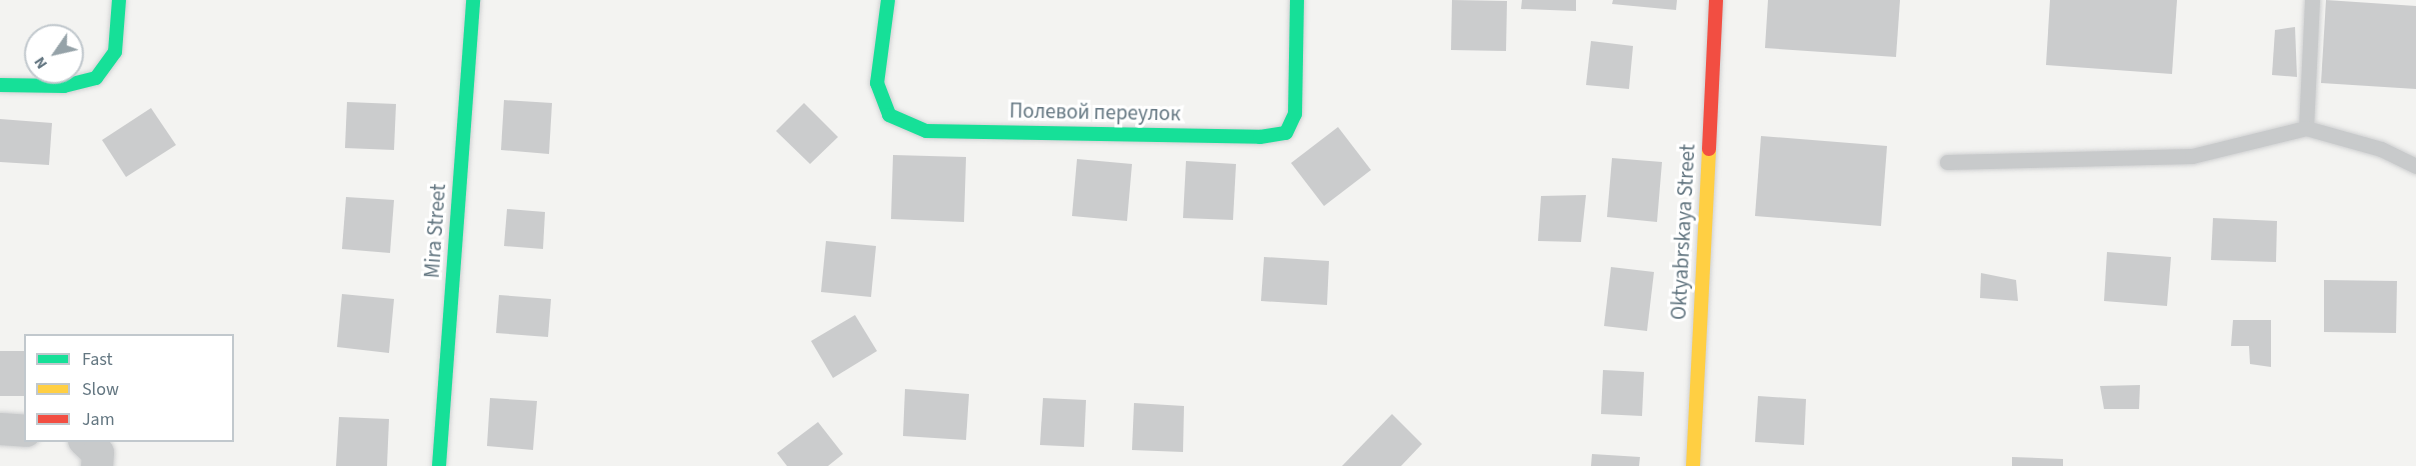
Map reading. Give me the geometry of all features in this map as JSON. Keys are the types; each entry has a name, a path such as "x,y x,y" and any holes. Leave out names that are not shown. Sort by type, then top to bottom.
{"street":[{"path":"0,85 64,86 96,78 115,52 118,0"},
{"name":"Mira Street","path":"439,466 473,0"},
{"name":"Полевой переулок","path":"888,0 877,83 889,115 926,131 1260,137 1286,133 1295,114 1297,0"},
{"name":"Oktyabrskaya Street","path":"1693,466 1716,0"},
{"path":"0,429 24,430"},
{"path":"85,442 98,453 97,466"}],"lane":[{"path":"2306,128 2312,0"},
{"path":"1947,162 2192,156 2306,128 2382,149 2416,166"}],"building":[{"path":"1452,0 1507,1 1506,51 1451,50"},
{"path":"1522,0 1576,0 1576,11 1521,9"},
{"path":"1613,0 1677,0 1676,10 1612,4"},
{"path":"1768,0 1900,0 1896,57 1765,48"},
{"path":"2050,0 2177,0 2172,74 2046,65"},
{"path":"2326,0 2416,6 2416,89 2321,83"},
{"path":"2295,27 2297,77 2272,75 2275,30"},
{"path":"1591,41 1633,46 1629,89 1586,85"},
{"path":"504,100 552,103 549,154 501,150"},
{"path":"347,102 396,104 394,150 345,148"},
{"path":"804,103 838,137 810,164 776,131"},
{"path":"151,108 176,145 126,177 102,140"},
{"path":"0,119 52,123 49,165 0,162"},
{"path":"1338,127 1371,170 1324,206 1291,163"},
{"path":"1761,136 1887,146 1881,226 1755,216"},
{"path":"893,155 966,157 964,222 891,219"},
{"path":"1612,158 1662,162 1657,222 1607,217"},
{"path":"1077,159 1132,164 1127,221 1072,216"},
{"path":"1186,161 1236,164 1233,220 1183,218"},
{"path":"1586,195 1581,242 1538,241 1541,196"},
{"path":"346,197 394,200 390,253 342,249"},
{"path":"507,209 545,212 543,249 504,246"},
{"path":"2213,218 2277,221 2276,262 2211,260"},
{"path":"826,241 876,246 871,297 821,292"},
{"path":"2107,252 2171,257 2167,306 2104,301"},
{"path":"1264,257 1329,261 1327,305 1261,301"},
{"path":"1611,267 1654,272 1647,331 1604,326"},
{"path":"1981,273 2016,280 2018,301 1980,298"},
{"path":"2324,280 2397,281 2396,333 2324,332"},
{"path":"342,294 394,299 389,353 337,347"},
{"path":"499,295 551,299 548,337 496,333"},
{"path":"855,315 877,351 833,378 811,341"},
{"path":"2233,320 2271,320 2271,367 2250,364 2249,346 2231,346"},
{"path":"0,351 24,351 24,396 0,396"},
{"path":"1603,370 1644,372 1642,416 1601,414"},
{"path":"2140,385 2139,409 2104,409 2100,386"},
{"path":"905,389 969,394 966,440 903,436"},
{"path":"1758,396 1806,399 1804,445 1755,442"},
{"path":"490,398 537,401 533,450 487,446"},
{"path":"1043,398 1086,400 1084,447 1040,445"},
{"path":"1134,403 1184,406 1183,452 1132,450"},
{"path":"1392,414 1422,444 1401,466 1342,466"},
{"path":"339,417 389,419 387,466 336,466"},
{"path":"818,422 843,454 828,466 787,466 777,453"},
{"path":"1592,454 1640,457 1639,466 1591,466"},
{"path":"2012,457 2063,459 2063,466 2012,466"}],"traffic: fast":[{"path":"0,85 64,86 96,78 115,52 119,0"},
{"path":"439,466 473,0"},
{"path":"888,0 877,83 889,115 926,131 1260,137 1286,133 1295,114 1297,0"}],"traffic: slow":[{"path":"1693,466 1709,149"}],"traffic: jam":[{"path":"1709,149 1716,0"}]}
